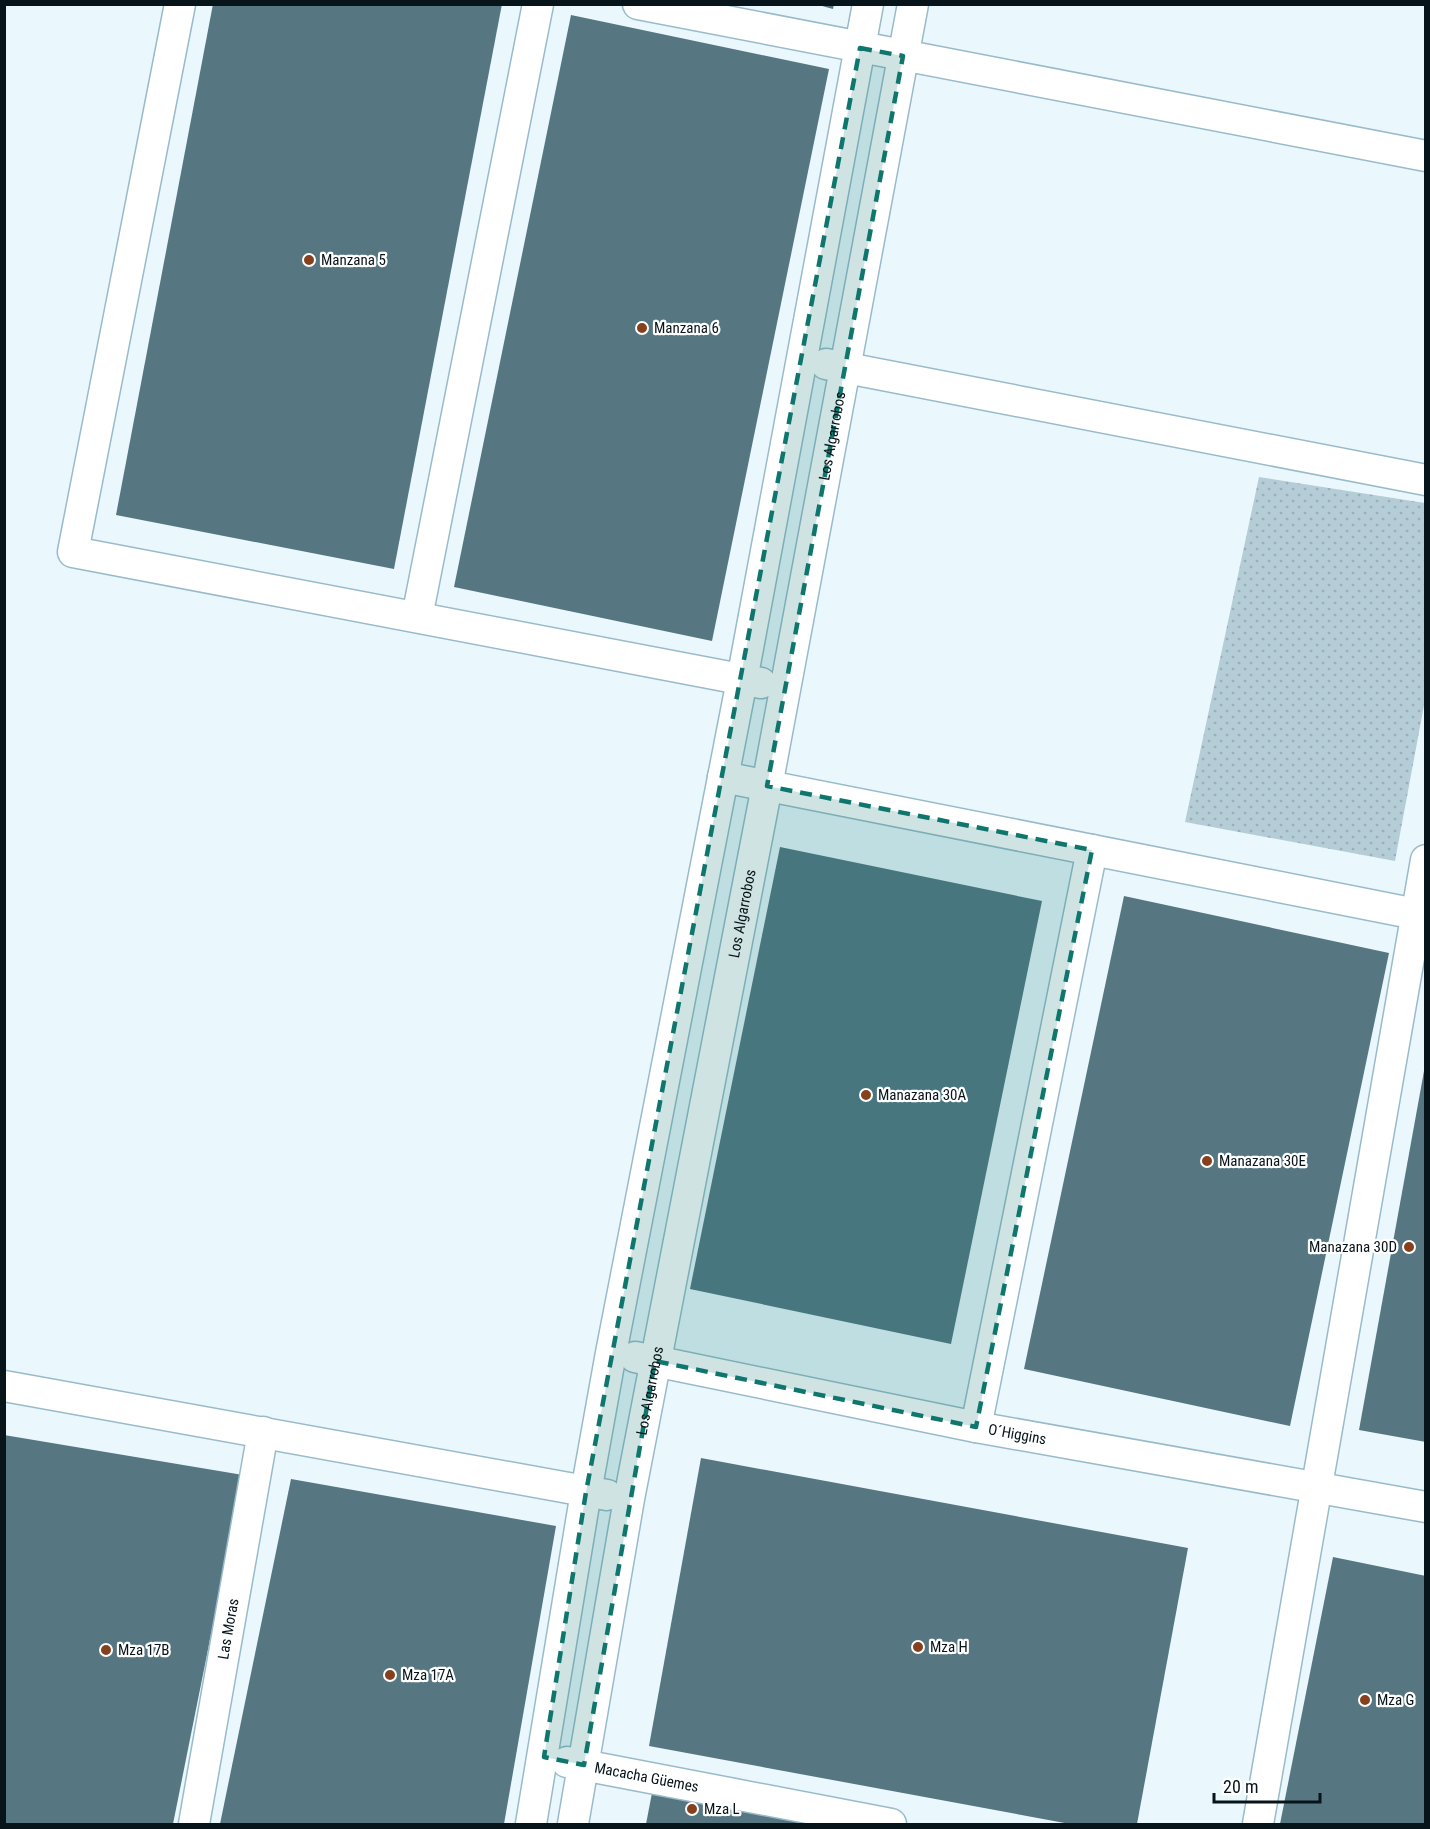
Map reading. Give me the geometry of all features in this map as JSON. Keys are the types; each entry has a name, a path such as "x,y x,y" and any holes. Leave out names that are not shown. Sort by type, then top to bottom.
{"street":[{"path":"180,4 74,552 785,688"},
{"path":"417,617 538,4"},
{"path":"638,4 1425,156"},
{"path":"531,1824 611,1353 803,360 868,4"},
{"name":"Los Algarrobos","path":"573,1824 629,1499 767,786 913,4"},
{"path":"803,360 1425,480"},
{"path":"723,777 1420,915"},
{"path":"976,1427 1092,850"},
{"path":"1258,1824 1316,1487 1420,915 1425,860"},
{"name":"O´Higgins","path":"611,1353 976,1427 1425,1508"},
{"path":"4,1386 629,1499"},
{"name":"Las Moras","path":"194,1824 263,1432"},
{"name":"Macacha Güemes","path":"544,1757 891,1824"}],"highlighted area":[{"path":"860,48 903,56 767,786 1092,850 976,1427 655,1361 584,1765 544,1757 586,1492"}],"shaded area":[{"path":"1259,477 1425,503 1425,700 1395,861 1185,822"}],"building":[{"name":"Manzana 5","path":"213,4 502,4 394,569 116,515"},
{"path":"815,4 834,4 833,9"},
{"name":"Manzana 6","path":"571,15 829,69 712,641 454,587"},
{"name":"Manazana 30A","path":"780,847 1042,901 951,1344 690,1289"},
{"name":"Manazana 30E","path":"1124,896 1389,953 1290,1426 1024,1369"},
{"name":"Manazana 30D","path":"1424,1071 1426,1071 1426,1442 1359,1430"},
{"name":"Mza 17B","path":"4,1435 243,1475 173,1824 4,1824"},
{"name":"Mza H","path":"701,1458 1188,1548 1137,1824 1070,1824 649,1746"},
{"name":"Mza 17A","path":"291,1479 556,1526 504,1824 220,1824"},
{"name":"Mza G","path":"1333,1557 1426,1576 1426,1824 1280,1824"},
{"name":"Mza L","path":"652,1793 813,1823 813,1824 646,1824"}],"place":[{"name":"Manzana 5","path":"309,260"},
{"name":"Manzana 6","path":"642,328"},
{"name":"Manazana 30A","path":"866,1095"},
{"name":"Manazana 30E","path":"1207,1161"},
{"name":"Manazana 30D","path":"1409,1247"},
{"name":"Mza H","path":"918,1647"},
{"name":"Mza 17B","path":"106,1650"},
{"name":"Mza 17A","path":"390,1675"},
{"name":"Mza G","path":"1365,1700"},
{"name":"Mza L","path":"692,1809"}]}
